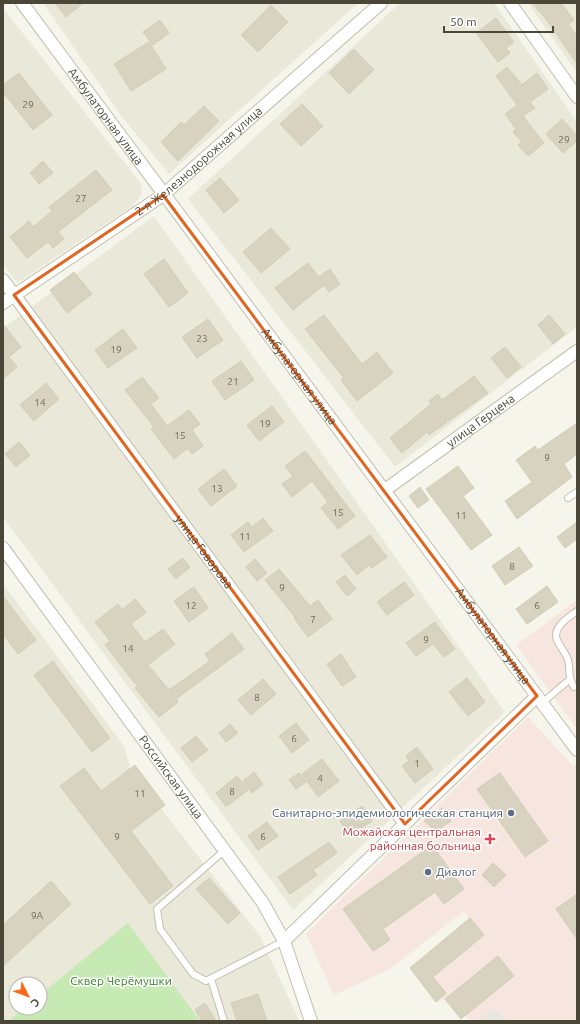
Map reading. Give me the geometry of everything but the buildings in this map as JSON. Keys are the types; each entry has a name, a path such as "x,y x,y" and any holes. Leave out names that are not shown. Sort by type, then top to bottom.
{"street":[{"name":"Амбулаторная улица","path":"22,3 163,195 385,490 577,750"},
{"name":"2-я Железнодорожная улица","path":"3,303 163,195 381,3"},
{"path":"510,3 577,97"},
{"name":"улица Говорова","path":"3,280 405,824"},
{"name":"улица Герцена","path":"385,490 577,351"},
{"name":"Российская улица","path":"3,548 263,903 284,941 311,1021"},
{"path":"284,941 405,824 540,699"}],"lane":[{"path":"568,498 577,492"},
{"path":"574,687 569,680 568,661 557,640 557,632 562,622 577,612"},
{"path":"540,699 569,680"},
{"path":"225,850 157,909 160,929 193,974 206,981 284,941"},
{"path":"211,979 224,1021"}],"highlighted area":[{"path":"163,195 537,696 405,824 14,295"}],"shaded area":[{"path":"43,3 358,3 169,174 122,117"},
{"path":"400,3 494,3 577,122 577,327 395,467 188,199"},
{"path":"528,3 577,3 577,73"},
{"path":"3,8 142,185 141,195 133,206 17,283 3,264"},
{"path":"154,216 505,712 293,910 3,517 3,328"},
{"path":"3,584 124,746 131,770 260,936 299,1021 3,1021"},
{"path":"577,600 577,729 516,645"},
{"name":"Можайская центральная районная больница","path":"528,717 573,766 577,764 577,1021 507,1021 494,1008 478,1021 470,1021 466,1015 461,1019 445,999 436,1002 410,968 470,919 464,911 390,969 334,995 306,934"},
{"path":"494,1008 507,1021 478,1021"}],"green space":[{"name":"Сквер Черёмушки","path":"128,923 200,1021 9,1021 15,1016 48,1016 48,988"}],"place":[{"name":"Санитарно-эпидемиологическая станция","path":"511,813"},
{"name":"Можайская центральная районная больница","path":"490,839"},
{"name":"Диалог","path":"428,872"}]}
